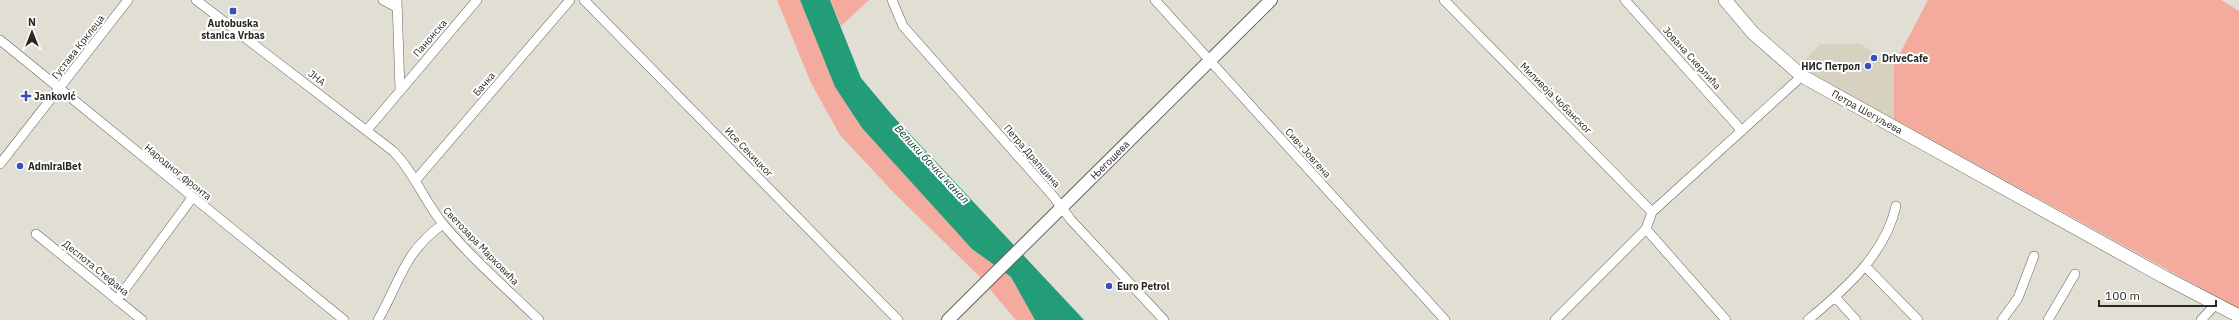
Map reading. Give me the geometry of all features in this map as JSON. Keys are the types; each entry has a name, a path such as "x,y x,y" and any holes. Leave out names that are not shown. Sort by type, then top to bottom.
{"main road":[{"name":"Петра Шегуљева","path":"1725,0 1753,33 1802,76 2239,316"}],"street":[{"name":"Густава Крклеца","path":"0,164 128,0"},
{"name":"ЈНА","path":"196,0 367,130 398,156 415,181"},
{"name":"Панонска","path":"383,0 397,3 400,90"},
{"name":"Панонска","path":"367,130 477,0"},
{"name":"Бачка","path":"415,181 570,0"},
{"name":"Исе Секицког","path":"584,0 898,320"},
{"name":"Петра Драпшина","path":"892,0 903,26 1061,208 1164,320"},
{"name":"Сивч Јовгена","path":"1155,0 1445,320"},
{"name":"Његошева","path":"948,320 1271,0"},
{"name":"Миливоја Чобанског","path":"1444,0 1652,212"},
{"name":"Јована Скерлића","path":"1624,0 1742,131"},
{"name":"Народног фронта","path":"0,40 192,198 344,320"},
{"path":"1555,320 1646,229 1652,212 1802,76"},
{"name":"Светозара Марковића","path":"415,181 443,224 539,320"},
{"path":"117,300 192,198"},
{"path":"1808,320 1836,297 1865,266 1893,218 1896,206"},
{"path":"378,320 411,254 426,237 443,224"},
{"path":"1646,229 1726,320"},
{"name":"Деспота Стефана","path":"36,234 142,320"},
{"path":"2002,320 2018,298 2034,256"},
{"path":"1865,266 1918,320"},
{"path":"2048,320 2075,274"},
{"path":"1836,297 1856,320"},
{"path":"2201,320 2216,304"}],"shaded area":[{"path":"777,0 800,0 835,87 862,128 972,249 1011,277 1035,320 1016,320 978,275 895,194 840,135 811,83"},
{"path":"830,0 869,0 841,26"},
{"path":"1928,0 2221,0 2239,11 2239,309 1894,119 1894,65"},
{"path":"1820,44 1860,44 1894,65 1894,119 1799,67"}],"water":[{"name":"Велики бачки канал","path":"800,0 830,0 861,78 892,115 1084,320 1035,320 1011,277 972,249 862,128 835,87"}],"place":[{"name":"Autobuska stanica Vrbas","path":"233,11"},
{"name":"DriveCafe","path":"1874,58"},
{"name":"НИС Петрол","path":"1868,66"},
{"name":"Janković","path":"26,96"},
{"name":"AdmiralBet","path":"20,166"},
{"name":"Euro Petrol","path":"1109,286"}]}
